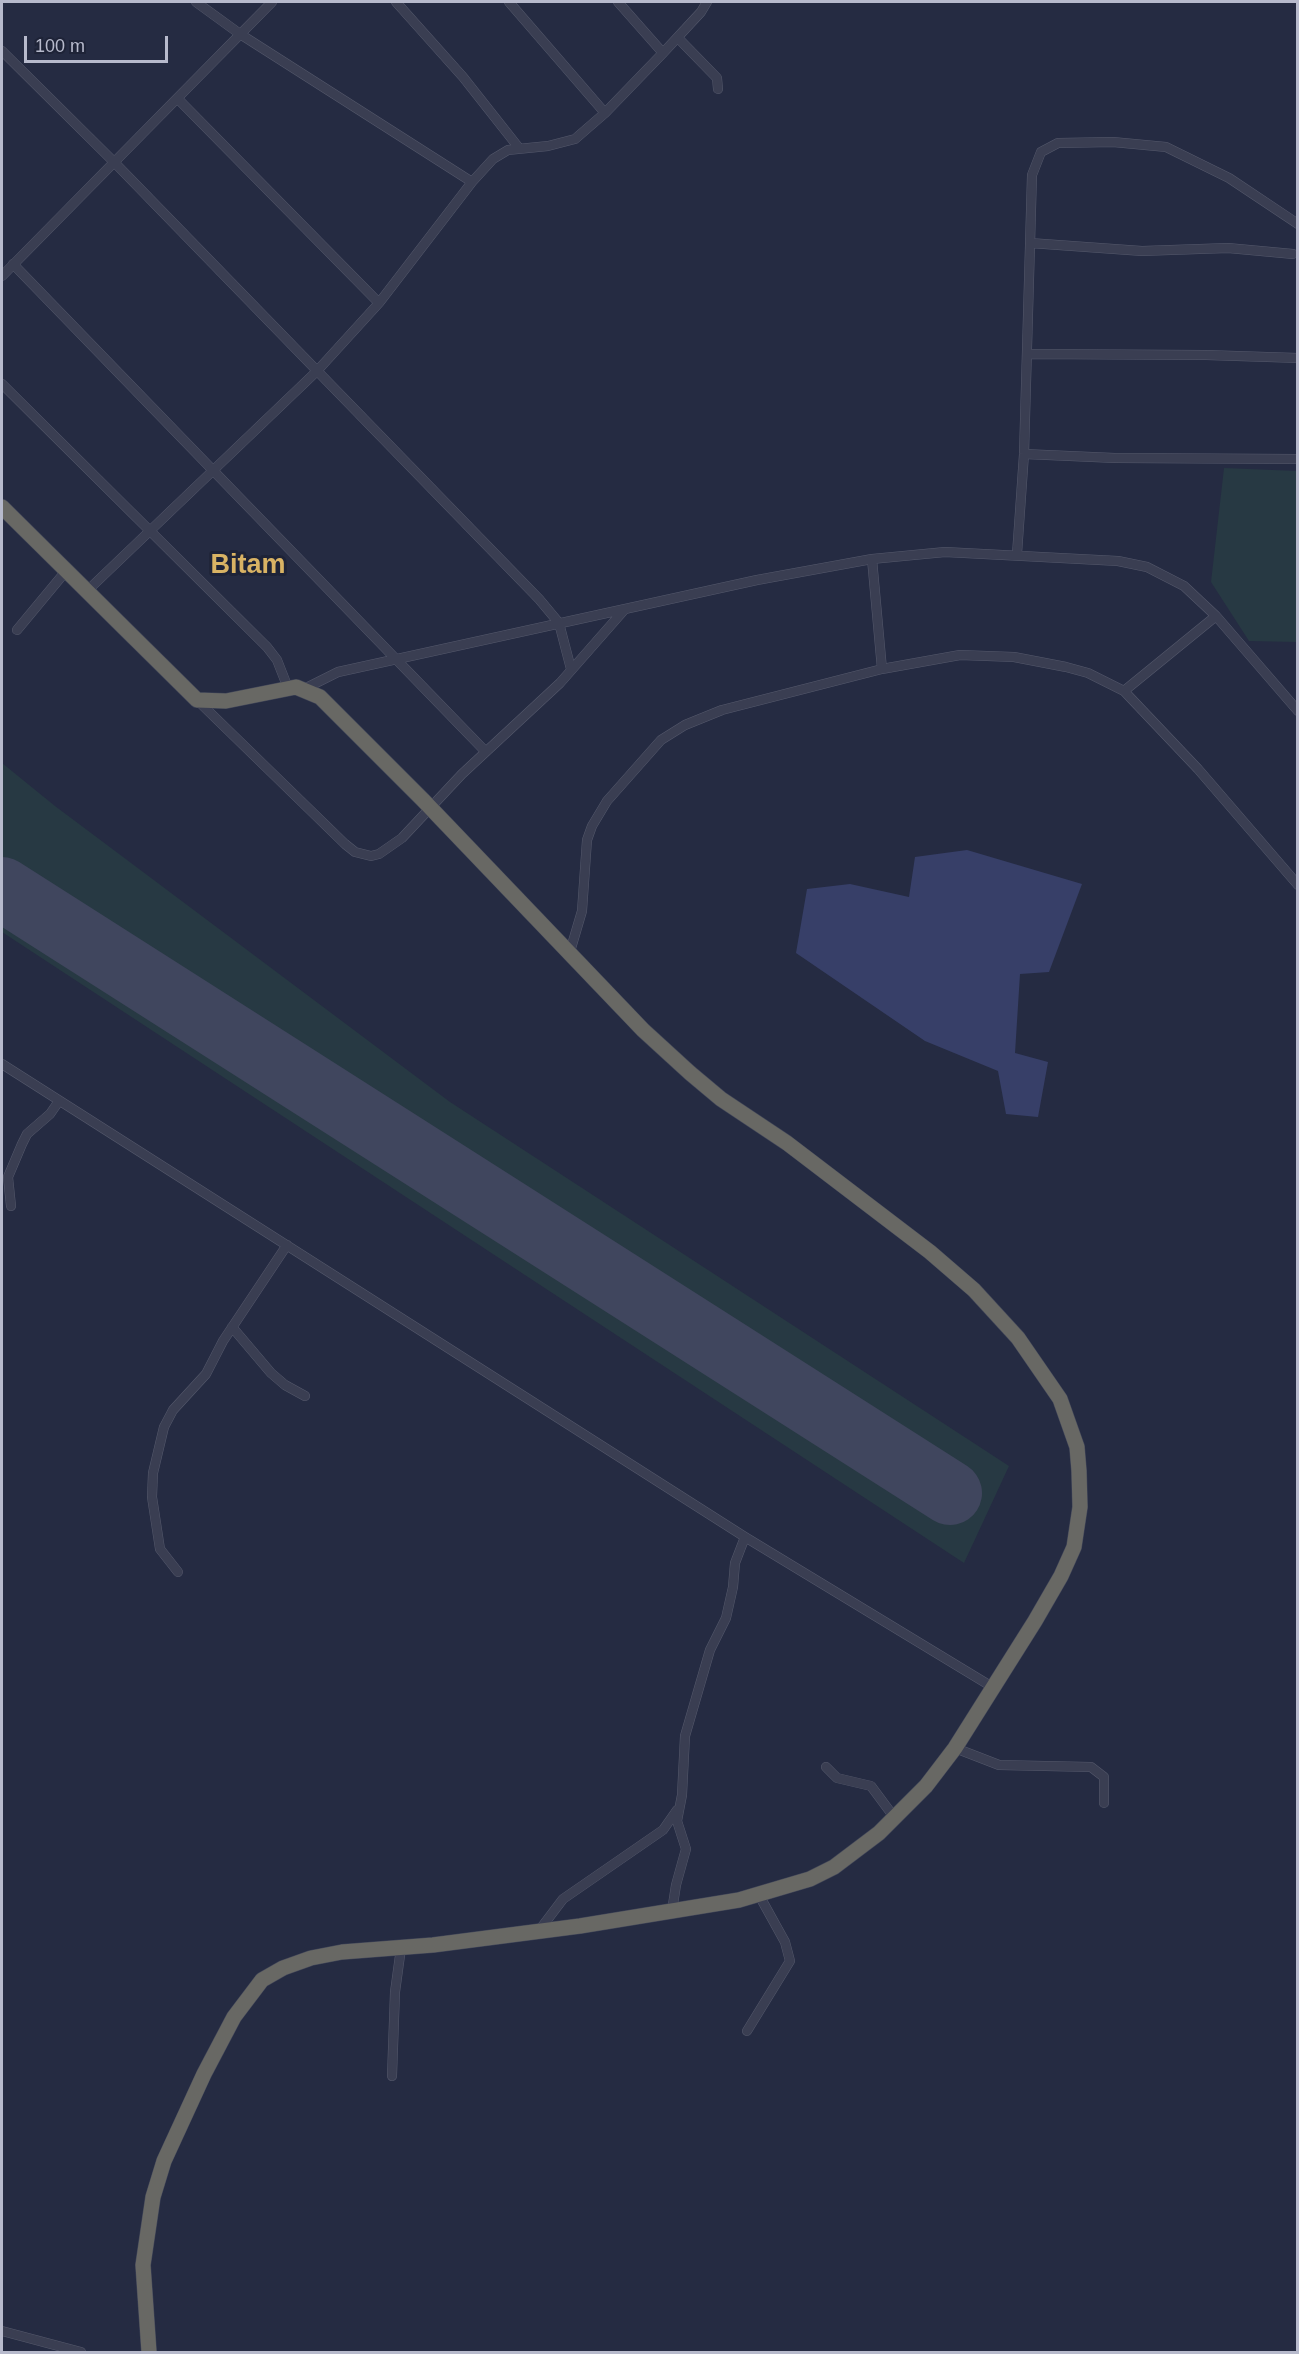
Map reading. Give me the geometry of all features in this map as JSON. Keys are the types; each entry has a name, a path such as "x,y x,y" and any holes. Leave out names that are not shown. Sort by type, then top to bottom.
{"highway":[{"path":"2,507 197,700 226,701 288,688 304,689 320,697 643,1030 713,1093 787,1143 930,1252 974,1290 1018,1338 1060,1399 1077,1447 1079,1471 1079,1521 1074,1547 1061,1576 994,1688 955,1748 926,1786 862,1847 834,1867 810,1879 759,1895 538,1932 401,1948 342,1952 283,1968 262,1980 234,2017 204,2074 164,2161 153,2197 143,2265 145,2350"}],"street":[{"path":"196,2 240,34 472,182"},
{"path":"2,276 272,2"},
{"path":"396,2 463,77 519,148"},
{"path":"509,2 605,113"},
{"path":"618,2 663,53"},
{"path":"87,591 317,371 379,303 472,182 500,152 563,144 575,139 605,113 678,38 707,2"},
{"path":"678,38 717,78 718,89"},
{"path":"2,51 113,161 539,599 559,623 571,669"},
{"path":"178,99 379,303"},
{"path":"1017,554 1024,454 1034,168 1041,152 1058,143 1113,142 1166,147 1230,178 1298,224"},
{"path":"1030,243 1142,251 1228,248 1293,254"},
{"path":"14,264 485,751"},
{"path":"1027,354 1206,354 1298,358"},
{"path":"2,384 267,647 277,660 288,688"},
{"path":"1024,454 1115,458 1298,459"},
{"path":"304,689 338,672 396,658 757,580 872,559 924,553 1017,554 1118,561 1147,567 1184,586 1215,616 1298,711"},
{"path":"872,559 882,669"},
{"path":"17,630 66,571"},
{"path":"197,700 320,822 355,852 372,856 379,854 402,838 429,807 485,751 534,708 625,609"},
{"path":"1124,691 1215,616"},
{"path":"570,955 582,911 587,840 592,826 607,801 661,740 685,725 722,710 882,669 960,655 1014,657 1088,673 1124,691 1198,769 1298,885"},
{"path":"2,1064 745,1537 994,1688"},
{"path":"11,1206 8,1177 22,1144 27,1134 50,1114 59,1101"},
{"path":"178,1572 160,1549 152,1497 159,1446 168,1417 206,1374 232,1328 287,1245"},
{"path":"232,1328 271,1373 285,1385 305,1396"},
{"path":"672,1911 676,1885 686,1849 677,1821 682,1795 685,1736 710,1650 726,1618 733,1587 735,1563 745,1537"},
{"path":"955,1748 999,1765 1091,1767 1104,1777 1104,1803"},
{"path":"826,1767 837,1778 871,1786 894,1817"},
{"path":"538,1932 562,1899 663,1830 678,1809"},
{"path":"747,2031 790,1961 785,1942 759,1895"},
{"path":"392,2076 395,1992 401,1948"},
{"path":"2,2331 81,2352"}],"shaded area":[{"path":"1224,468 1297,471 1297,642 1249,641 1211,582"},
{"path":"2,763 55,806 450,1102 1009,1466 964,1563 2,932"}],"water":[{"path":"967,850 1082,884 1049,972 1020,974 1015,1053 1048,1062 1038,1117 1006,1114 998,1071 925,1041 796,953 807,889 850,884 909,897 915,857"}],"runway":[{"path":"2,889 950,1493"}],"district":[{"name":"Bitam","path":"248,566"}]}
